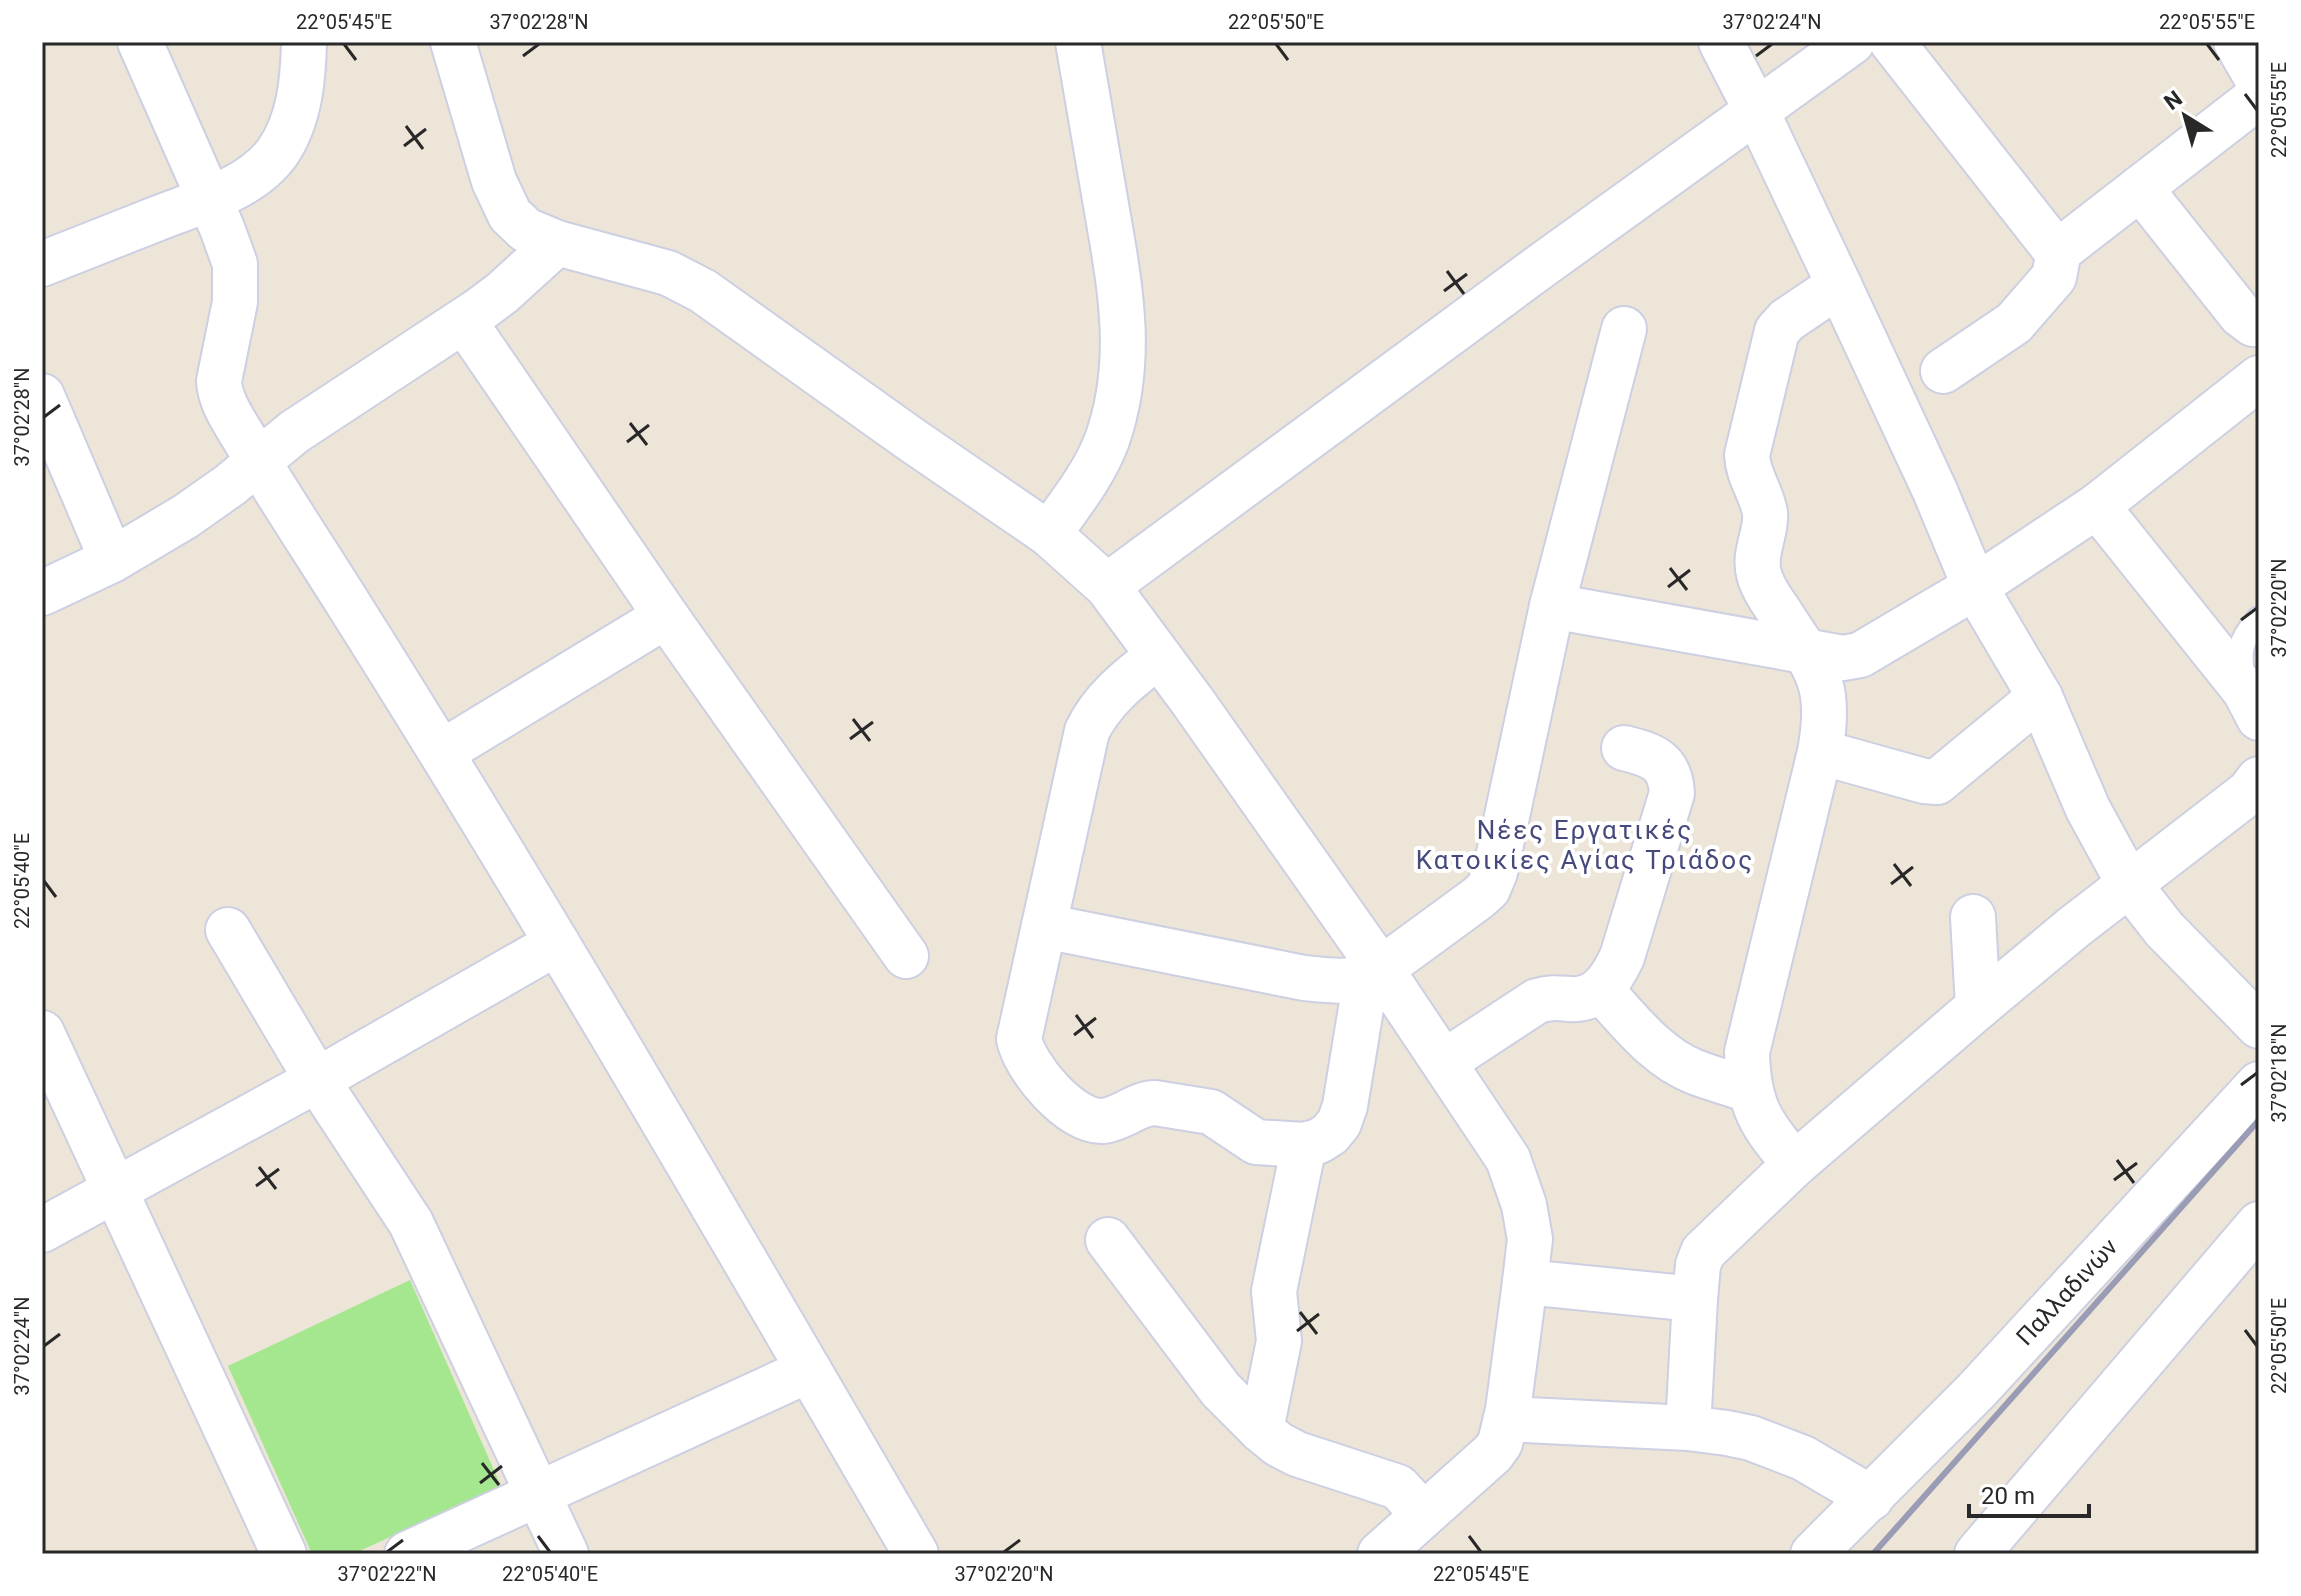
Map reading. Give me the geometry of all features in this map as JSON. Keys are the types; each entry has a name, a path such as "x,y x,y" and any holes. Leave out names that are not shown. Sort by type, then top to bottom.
{"street":[{"path":"140,42 232,252 235,302 222,361 220,391 258,461 442,752 557,943 916,1554"},
{"path":"42,264 208,198 255,175 284,141 300,96 304,42"},
{"path":"453,42 494,181 517,224 557,243 668,273 703,291 1049,534 1107,586 1193,702 1374,973 1444,1062 1508,1159 1524,1205 1530,1239 1506,1419 1500,1443 1493,1453 1380,1554"},
{"path":"1049,534 1085,484 1107,440 1124,351 1123,302 1078,42"},
{"path":"1721,42 1839,285 1935,491 1975,587 2040,697 2088,809 2129,884 2164,929 2259,1026"},
{"path":"1107,586 1852,42"},
{"path":"1892,42 2043,235 2059,251"},
{"path":"2236,42 2259,82"},
{"path":"1943,371 2014,323 2054,277 2059,251 2259,96"},
{"path":"2140,188 2241,315 2253,324 2259,324"},
{"path":"42,593 112,560 208,501 294,432 502,293 557,243"},
{"path":"1795,1164 1767,1131 1750,1090 1747,1052 1820,752 1826,712 1818,674 1759,575 1758,558 1765,514 1749,472 1747,455 1777,331 1839,285"},
{"path":"464,321 666,616 906,956"},
{"path":"1044,926 1304,978 1348,982 1374,973 1478,898 1491,883 1552,606 1624,329"},
{"path":"1552,606 1843,658 1860,655 1975,587 2097,506 2259,378"},
{"path":"42,396 112,560"},
{"path":"2097,506 2252,704"},
{"path":"442,752 666,616"},
{"path":"1158,656 1118,688 1092,719 1087,731 1019,1039 1029,1061 1069,1109 1081,1116 1102,1121 1147,1103 1155,1103 1211,1112 1256,1142 1304,1145 1319,1141 1339,1123 1374,973"},
{"path":"1820,752 1937,782 2040,697"},
{"path":"1444,1062 1537,1001 1550,997 1588,998 1613,977 1622,957 1672,793 1671,778 1662,765 1646,753 1624,748"},
{"path":"1688,1428 1695,1299 1698,1265 1703,1252 1795,1164 1978,1007 2129,884 2249,792 2259,779"},
{"path":"1973,917 1978,1007"},
{"path":"228,930 317,1080 411,1223 566,1554"},
{"path":"42,1230 317,1080 557,943"},
{"path":"1601,990 1648,1041 1669,1057 1693,1072 1750,1090"},
{"path":"42,1033 284,1554"},
{"name":"Παλλαδινών","path":"1813,1554 1976,1391 2259,1084"},
{"path":"1261,1430 1279,1341 1274,1291 1304,1145"},
{"path":"1977,1554 2259,1224"},
{"path":"1108,1240 1221,1390 1261,1430 1297,1454 1398,1487 1423,1514"},
{"path":"1525,1282 1695,1299"},
{"path":"407,1554 809,1370"},
{"path":"1506,1419 1688,1428 1727,1433 1781,1448 1827,1470 1871,1498"}],"lane":[{"path":"2252,704 2240,659 2244,635 2259,619"}],"green space":[{"path":"410,1280 501,1486 353,1554 312,1554 228,1366"}],"railway":[{"path":"1873,1554 2259,1120"}],"district":[{"name":"Νέες Εργατικές Κατοικίες Αγίας Τριάδος","path":"1585,845"}]}
